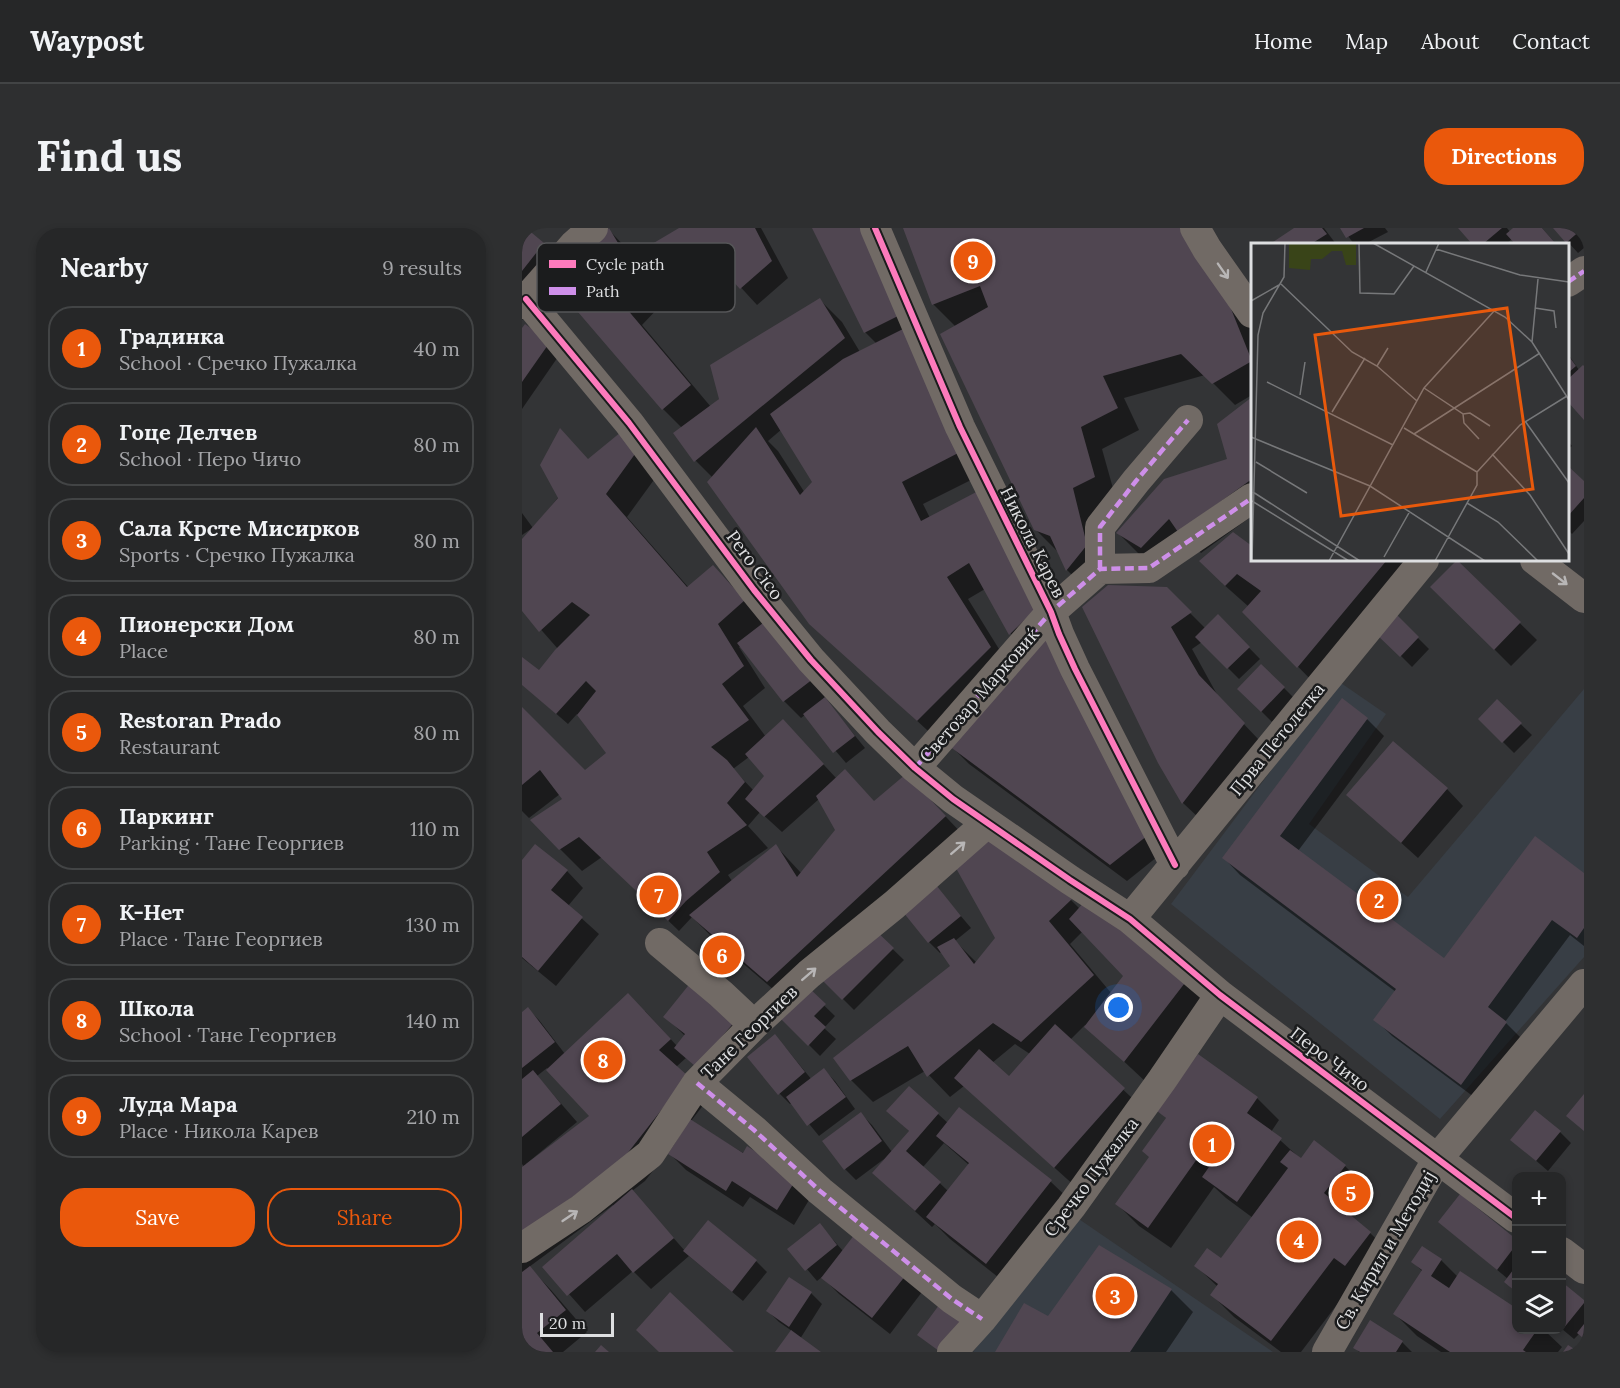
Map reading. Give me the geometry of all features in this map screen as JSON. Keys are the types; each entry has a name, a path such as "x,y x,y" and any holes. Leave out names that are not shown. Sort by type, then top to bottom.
{"street":[{"path":"576,243 593,228"},
{"name":"Никола Карев","path":"875,228 960,427 1051,612 1075,669 1175,865"},
{"path":"1195,228 1251,312"},
{"path":"1569,281 1584,271"},
{"path":"524,302 537,287"},
{"name":"Pero Cico","path":"524,302 629,423 754,590 811,660 878,732 915,768 953,799 1130,919"},
{"path":"1188,420 1100,526 1100,569 1149,568 1251,499"},
{"name":"Прва Петолетка","path":"1130,919 1423,561"},
{"path":"1536,561 1584,598"},
{"name":"Светозар Марковиќ","path":"915,768 1051,612 1100,569"},
{"name":"Тане Георгиев","path":"522,1248 581,1209 650,1154 697,1083 754,1025 809,974 894,905 987,823"},
{"name":"Перо Чичо","path":"1130,919 1220,995 1512,1215"},
{"path":"660,943 754,1025"},
{"name":"Св. Кирил и Методиј","path":"1327,1352 1438,1158 1584,984"},
{"name":"Сречко Пужалка","path":"952,1352 982,1319 1071,1208 1220,995"},
{"path":"697,1083 754,1130 820,1191 952,1299 982,1319"},
{"path":"1566,1255 1584,1269"}],"shaded area":[{"path":"1338,681 1386,714 1309,824 1408,897 1584,689 1584,957 1440,1119 1171,904"},
{"path":"1073,1215 1273,1352 973,1352"}],"building":[{"path":"522,228 526,228 544,243 537,243 537,252 522,271"},
{"path":"609,228 618,243 594,243"},
{"path":"679,228 755,228 772,261 740,289 735,284 735,243 654,243"},
{"path":"812,228 864,228 902,314 864,333"},
{"path":"903,228 1182,228 1215,269 1251,362 1212,384 1181,354 1103,376 1118,408 1081,427 1095,477 1073,488 1087,545 1066,571 1050,536 1034,530 940,334 988,307 980,286 932,305"},
{"path":"1294,228 1322,228 1327,234 1313,243 1272,243"},
{"path":"1340,228 1364,228 1346,238"},
{"path":"1458,228 1502,228 1484,243 1471,243"},
{"path":"1513,228 1542,228 1555,243 1514,243 1506,234"},
{"path":"1553,228 1583,228 1566,243"},
{"path":"820,298 845,338 694,462 673,433 719,399 710,365"},
{"path":"578,312 629,312 691,385 662,410"},
{"path":"525,324 550,342 522,382 522,328"},
{"path":"909,326 964,450 902,482 921,521 982,489 1042,603 1009,635 969,563 947,577 991,647 917,721 809,624 707,482 756,427 800,495 812,482 770,414 843,359"},
{"path":"1569,356 1576,366 1569,372"},
{"path":"1584,366 1584,420 1569,403 1569,378"},
{"path":"1251,398 1251,480 1178,532 1169,519 1141,548 1116,533 1164,479 1227,459 1217,424"},
{"path":"560,428 588,459 621,432 635,454 606,494 687,587 713,565 745,600 718,624 744,666 722,684 749,720 711,747 727,760 745,782 727,803 747,825 707,852 720,872 686,901 668,921 579,837 559,850 530,820 562,799 540,770 522,785 522,707 585,770 606,753 577,715 596,691 586,681 556,714 522,685 522,657 539,670 555,650 590,615 572,602 539,632 522,611 522,539 558,498 540,465"},
{"path":"1569,467 1584,481 1584,498 1569,515"},
{"path":"1233,532 1251,545 1251,561 1386,561 1297,668 1242,612 1261,591 1237,574 1225,586 1199,561"},
{"path":"1458,561 1521,622 1494,650 1430,587"},
{"path":"1108,585 1167,587 1192,612 1171,627 1199,675 1245,723 1182,804 1158,763 1082,607"},
{"path":"1395,613 1419,637 1400,657 1375,633"},
{"path":"1218,614 1250,647 1227,669 1195,637"},
{"path":"767,620 813,679 783,702 737,643"},
{"path":"1049,633 1152,832 1110,865 945,743"},
{"path":"1261,664 1285,687 1261,712 1237,689"},
{"path":"825,697 855,736 833,753 803,714"},
{"path":"1342,698 1368,718 1280,836 1444,958 1535,836 1584,873 1584,928 1577,938 1552,920 1488,1007 1507,1022 1461,1085 1373,1020 1396,989 1222,858"},
{"path":"1497,699 1522,723 1502,743 1478,719"},
{"path":"783,719 824,764 764,817 745,799 764,776 745,754"},
{"path":"1393,741 1448,788 1401,843 1346,795"},
{"path":"845,769 874,801 906,774 946,816 767,982 689,915 776,844 797,877 835,830 816,796"},
{"path":"983,834 1072,899 1049,921 1094,975 1021,1042 993,1023 927,1077 908,1046 850,1081 833,1058 950,966 937,947 954,938 974,964 995,938 952,861"},
{"path":"535,844 568,870 551,890 583,917 538,971 522,957 522,860"},
{"path":"932,880 961,916 928,943 899,907"},
{"path":"1086,900 1191,975 1124,1062 1084,1027 1123,976 1069,919"},
{"path":"873,928 894,948 842,1000 821,979"},
{"path":"692,981 737,1019 696,1067 674,1048 685,1034 663,1017"},
{"path":"808,987 826,1004 814,1016 826,1027 808,1046 779,1017"},
{"path":"628,993 671,1039 659,1050 688,1076 623,1159 522,1235 522,1167 589,1116 546,1070"},
{"path":"528,1007 555,1042 522,1068 522,1012"},
{"path":"1055,1024 1125,1088 1054,1168 954,1078 979,1049 1009,1076"},
{"path":"775,1034 805,1072 778,1095 747,1057"},
{"path":"1198,1054 1258,1097 1247,1113 1282,1138 1237,1202 1202,1177 1209,1167 1197,1159 1148,1228 1115,1204 1149,1157 1142,1151 1166,1118 1157,1111"},
{"path":"824,1068 846,1097 807,1126 786,1097"},
{"path":"533,1070 561,1104 522,1137 522,1079"},
{"path":"909,1086 939,1113 906,1151 941,1182 915,1211 872,1173 909,1131 886,1111"},
{"path":"1584,1094 1584,1131 1566,1116"},
{"path":"959,1107 1052,1180 986,1264 926,1217 969,1163 936,1136"},
{"path":"1535,1110 1561,1131 1536,1161 1510,1140"},
{"path":"861,1112 882,1141 844,1170 822,1141"},
{"path":"690,1119 743,1153 747,1146 797,1178 777,1210 732,1181 726,1191 668,1154"},
{"path":"1314,1140 1346,1165 1324,1193 1371,1232 1345,1266 1334,1258 1271,1341 1210,1295 1218,1284 1194,1266 1207,1248 1221,1258 1288,1168 1280,1162 1290,1150 1301,1158"},
{"path":"632,1189 674,1238 633,1273 617,1254 567,1296 542,1267"},
{"path":"1460,1194 1512,1236 1512,1250 1497,1270 1438,1222"},
{"path":"708,1220 757,1260 732,1292 683,1251"},
{"path":"820,1223 837,1245 805,1271 787,1249"},
{"path":"855,1234 906,1275 872,1318 821,1278"},
{"path":"1099,1245 1172,1289 1130,1352 995,1352 1024,1303 1048,1316"},
{"path":"1422,1246 1442,1259 1431,1276 1449,1288 1460,1271 1512,1305 1512,1334 1534,1334 1523,1350 1526,1352 1450,1352 1393,1314 1422,1270 1411,1262"},
{"path":"530,1266 566,1310 537,1333 553,1352 522,1352 522,1272"},
{"path":"1512,1271 1512,1289 1504,1282"},
{"path":"789,1277 812,1292 789,1327 766,1311"},
{"path":"1566,1285 1584,1300 1566,1325"},
{"path":"670,1292 734,1352 659,1352 636,1330"},
{"path":"942,1301 964,1318 939,1351 917,1335"},
{"path":"1370,1320 1403,1341 1396,1352 1360,1352 1353,1348"},
{"path":"1584,1324 1584,1339 1577,1333"},
{"path":"791,1330 821,1352 775,1352"},
{"path":"601,1345 609,1352 595,1352"},
{"path":"1568,1345 1579,1352 1563,1352"}],"marked path":[{"path":"1569,281 1584,271"},
{"path":"1100,569 1100,527 1188,420"},
{"path":"915,768 1051,612 1100,569 1149,568 1251,499"},
{"path":"697,1083 754,1130 820,1191 952,1299 982,1319"}],"cycle path":[{"path":"875,228 960,427 1051,612 1075,669 1175,865"},
{"path":"526,299 629,423 754,590 811,660 915,768 953,799 1130,919 1220,995 1512,1215"}],"place":[{"name":"Луда Мара","path":"973,261"},
{"name":"К-Нет","path":"659,895"},
{"name":"Гоце Делчев","path":"1379,900"},
{"name":"Паркинг","path":"722,955"},
{"name":"Школа","path":"603,1060"},
{"name":"Градинка","path":"1212,1144"},
{"name":"Restoran Prado","path":"1351,1193"},
{"name":"Пионерски Дом","path":"1299,1240"},
{"name":"Сала Крсте Мисирков","path":"1115,1296"}]}
